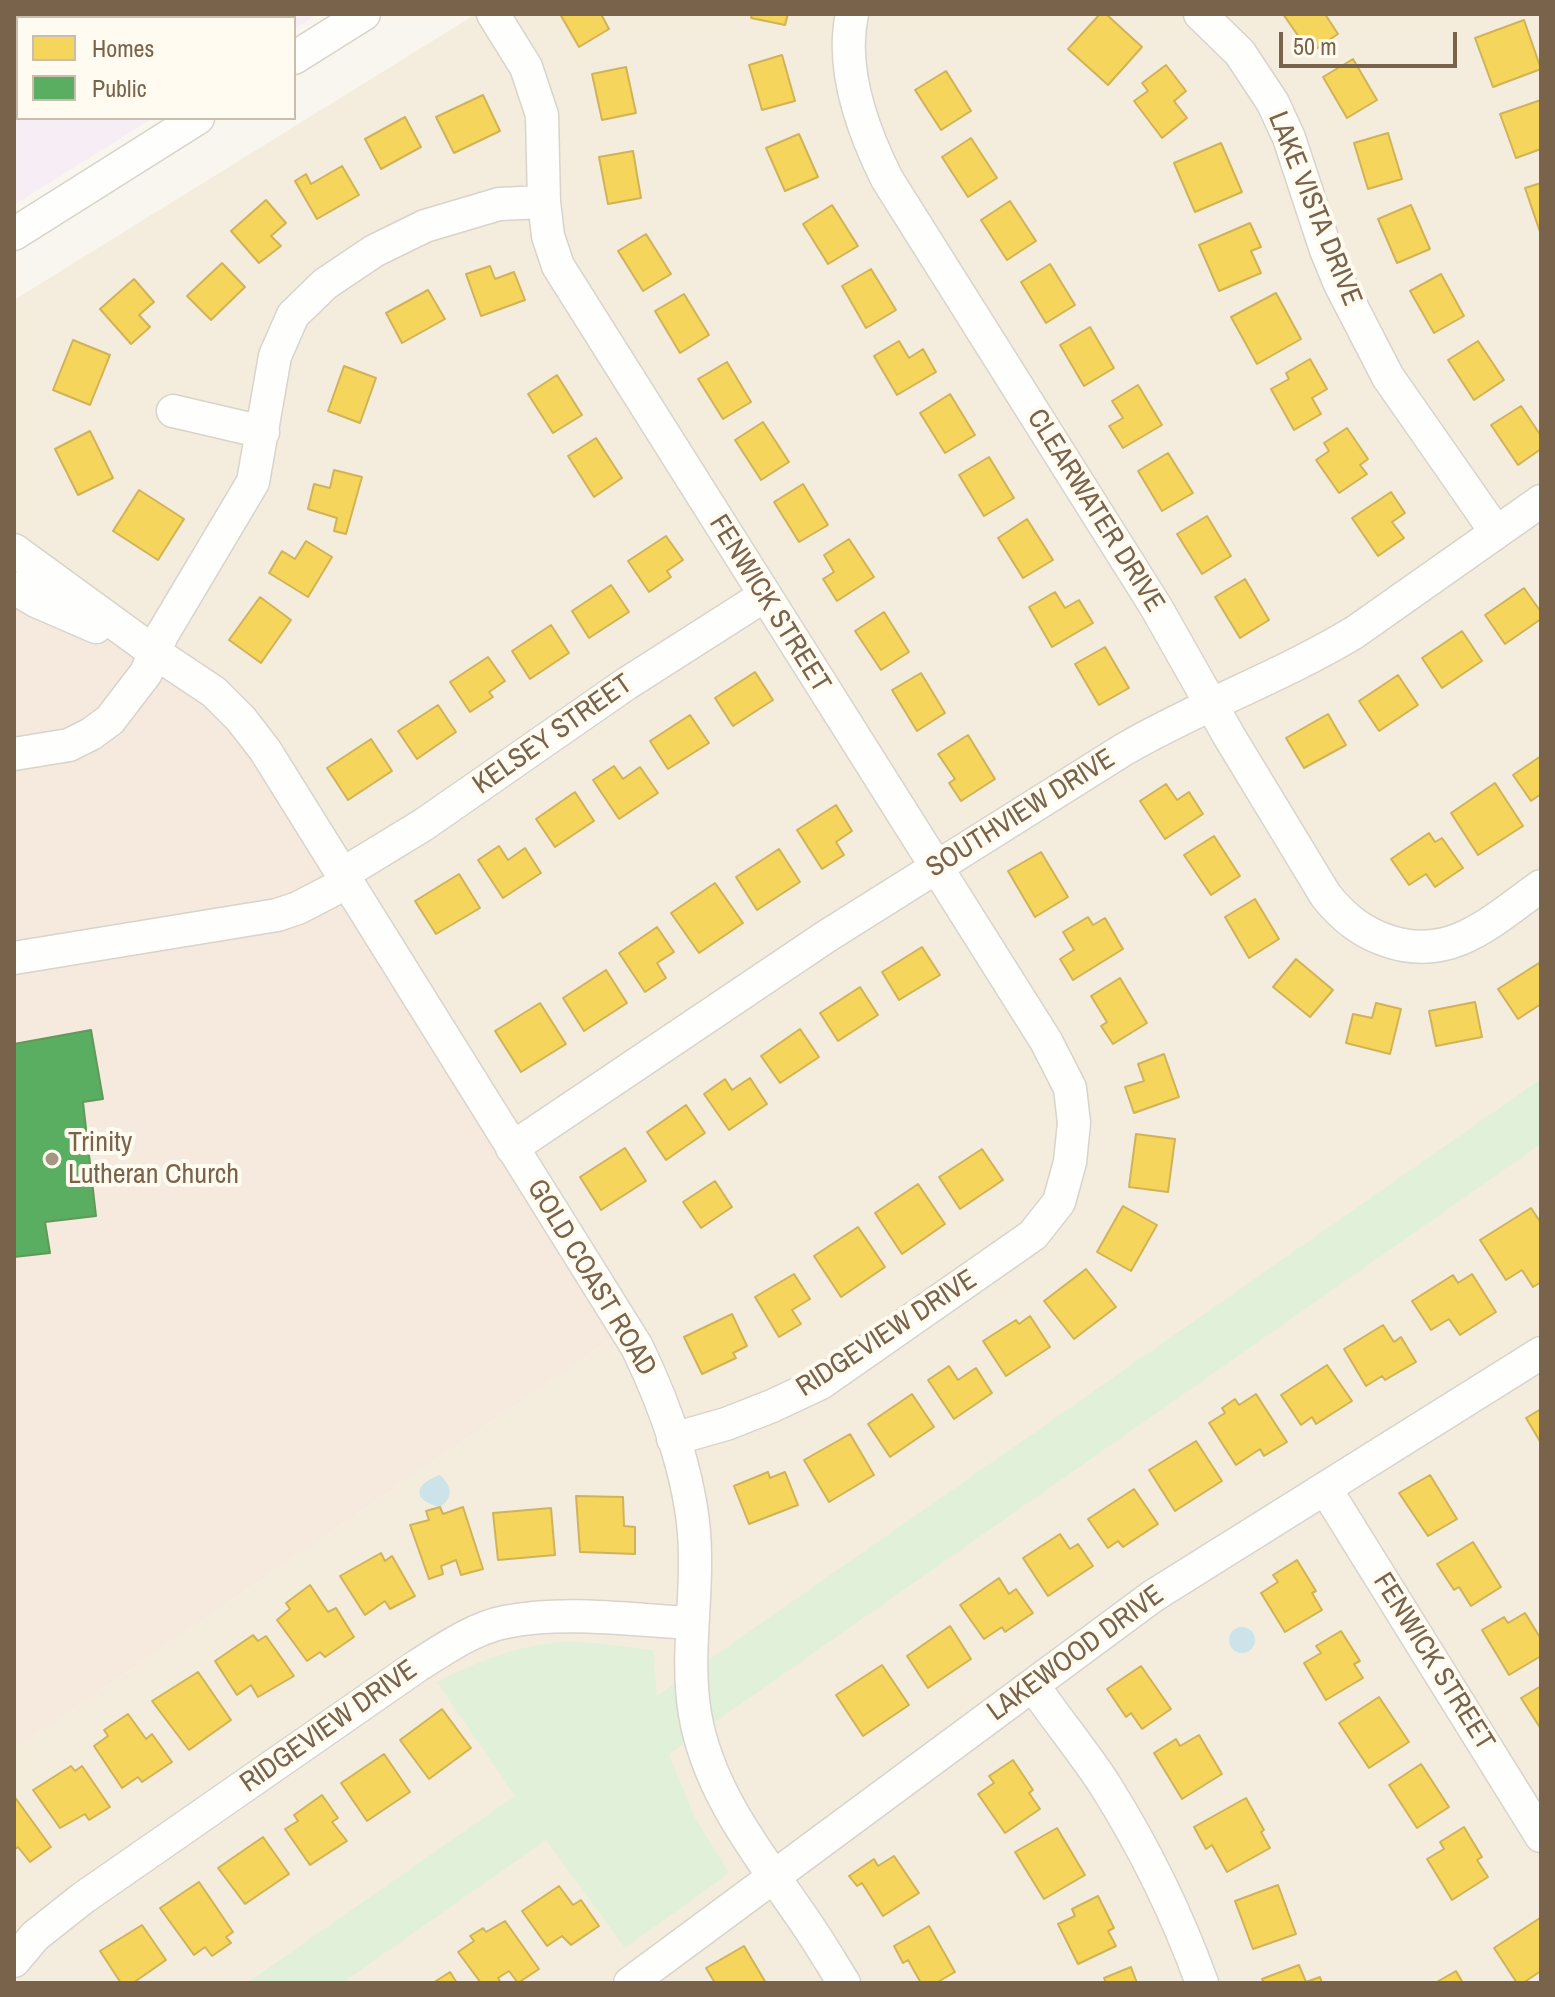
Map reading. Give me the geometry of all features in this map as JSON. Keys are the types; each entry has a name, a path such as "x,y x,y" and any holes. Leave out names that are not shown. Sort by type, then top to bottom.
{"street":[{"path":"296,57 364,14"},
{"name":"FENWICK STREET","path":"493,14 526,67 542,115 544,202 548,236 558,266 1046,1041 1070,1088 1074,1123 1066,1181"},
{"name":"CLEARWATER DRIVE","path":"852,14 849,49 853,86 869,139 887,179 1156,607 1326,896 1342,916 1360,929 1380,938 1424,948 1462,939 1541,886"},
{"name":"LAKE VISTA DRIVE","path":"1200,14 1240,53 1273,103 1289,138 1340,284 1388,377 1496,532"},
{"path":"14,234 195,120"},
{"path":"14,754 69,745 101,727 110,720 146,673 162,635 253,482 275,356 293,315 325,284 374,251 425,226 499,204 544,202"},
{"path":"173,411 263,432"},
{"name":"SOUTHVIEW DRIVE","path":"512,1148 827,936 1132,744 1335,644 1541,501"},
{"name":"GOLD COAST ROAD","path":"14,550 214,692 241,719 265,750 637,1347 658,1390 689,1501 695,1555 689,1668 695,1716 711,1773 738,1823 844,1983"},
{"name":"GOLD COAST ROAD","path":"14,588 36,601 154,652"},
{"name":"KELSEY STREET","path":"14,958 277,915 298,908 626,684 764,596"},
{"name":"RIDGEVIEW DRIVE","path":"673,1439 772,1406 821,1383 1033,1235 1059,1202 1066,1181"},
{"name":"LAKEWOOD DRIVE","path":"630,1983 1153,1596 1541,1353"},
{"name":"FENWICK STREET","path":"1325,1488 1541,1836"},
{"name":"RIDGEVIEW DRIVE","path":"14,1961 35,1936 83,1898 459,1640 503,1622 562,1616 691,1623"},
{"path":"1033,1685 1105,1784 1133,1833 1183,1931 1202,1983"}],"shaded area":[{"path":"14,14 318,14 296,28 296,16 16,16 16,120 150,120 14,205"},
{"path":"476,14 1541,14 1541,1983 14,1983 14,1750 626,1329 14,550 14,300"},
{"path":"14,588 214,692 626,1329 14,1750"}],"green space":[{"path":"1541,1079 1541,1144 669,1754 694,1816 729,1873 625,1948 546,1840 342,1983 247,1983 515,1796 437,1682 485,1660 519,1649 554,1643 592,1643 653,1650 657,1696"}],"water":[{"path":"440,1475 450,1491 448,1499 440,1507 424,1500 419,1492 425,1483"},
{"path":"1242,1627 1251,1631 1255,1640 1251,1649 1242,1653 1233,1649 1229,1640 1233,1631"}],"building: Homes":[{"path":"560,14 601,14 609,29 579,47"},
{"path":"752,14 788,14 785,25 751,18"},
{"path":"1100,14 1106,14 1142,47 1108,85 1068,49"},
{"path":"1283,14 1325,14 1338,34 1310,53"},
{"path":"1524,20 1541,69 1493,87 1475,38"},
{"path":"782,55 795,101 762,110 749,65"},
{"path":"1353,59 1377,100 1347,118 1323,77"},
{"path":"1166,65 1186,91 1174,101 1187,118 1162,138 1134,101 1148,91 1142,83"},
{"path":"626,67 636,113 602,120 592,74"},
{"path":"946,71 971,111 941,130 915,90"},
{"path":"483,95 500,131 454,153 436,117"},
{"path":"1541,100 1541,149 1516,158 1500,114"},
{"path":"405,117 421,147 381,169 365,139"},
{"path":"1388,133 1402,179 1368,189 1354,143"},
{"path":"799,134 818,177 785,191 766,148"},
{"path":"971,138 997,178 968,197 942,157"},
{"path":"1221,143 1242,192 1195,212 1174,163"},
{"path":"633,151 641,198 608,204 599,157"},
{"path":"342,166 359,195 317,219 295,181 306,174 311,184"},
{"path":"1541,183 1541,232 1540,232 1525,188"},
{"path":"266,200 286,223 271,236 281,246 259,263 231,231"},
{"path":"1010,201 1036,241 1007,260 981,220"},
{"path":"832,205 858,246 828,264 803,224"},
{"path":"1411,205 1430,249 1397,263 1378,219"},
{"path":"1250,223 1261,247 1251,251 1261,273 1219,291 1199,245"},
{"path":"646,234 671,274 643,291 618,251"},
{"path":"222,263 245,287 211,320 187,296"},
{"path":"1050,264 1075,305 1046,323 1021,282"},
{"path":"490,266 495,279 514,272 525,300 481,316 466,274"},
{"path":"871,269 896,310 866,328 842,286"},
{"path":"1441,274 1464,316 1434,333 1410,291"},
{"path":"134,279 154,302 139,315 150,327 131,344 100,309"},
{"path":"428,290 445,319 402,343 386,313"},
{"path":"1276,293 1301,339 1257,364 1231,317"},
{"path":"684,294 709,335 680,353 655,311"},
{"path":"1090,327 1114,368 1084,386 1060,345"},
{"path":"73,340 110,355 90,405 53,390"},
{"path":"899,341 909,358 923,349 936,372 897,395 874,356"},
{"path":"1478,341 1504,380 1474,400 1448,360"},
{"path":"1310,359 1327,389 1312,398 1321,414 1294,430 1271,389 1289,379 1286,373"},
{"path":"727,362 751,402 723,419 698,379"},
{"path":"344,366 376,378 360,423 328,411"},
{"path":"557,375 582,415 553,433 528,394"},
{"path":"1138,385 1162,425 1123,448 1109,426 1123,418 1112,401"},
{"path":"950,394 975,435 945,453 920,413"},
{"path":"1521,406 1541,436 1541,449 1518,465 1491,425"},
{"path":"763,422 789,462 761,480 735,440"},
{"path":"1347,428 1368,459 1360,465 1367,474 1339,493 1316,460 1329,451 1324,443"},
{"path":"90,431 113,478 78,495 55,449"},
{"path":"596,438 622,478 594,497 568,456"},
{"path":"1168,453 1193,493 1162,511 1138,471"},
{"path":"989,457 1014,498 984,516 959,475"},
{"path":"334,470 362,477 346,534 334,531 337,518 308,509 314,484 330,488"},
{"path":"803,484 828,525 799,542 774,502"},
{"path":"139,490 184,519 158,560 113,531"},
{"path":"1391,492 1405,513 1392,522 1404,538 1378,556 1352,518"},
{"path":"1207,516 1231,556 1202,574 1177,534"},
{"path":"1027,519 1053,560 1023,578 998,538"},
{"path":"666,536 683,560 667,571 671,577 649,592 628,561"},
{"path":"849,539 874,577 837,601 823,579 834,572 824,555"},
{"path":"306,541 332,557 308,597 269,573 282,551 295,559"},
{"path":"1245,579 1269,620 1240,638 1215,597"},
{"path":"611,585 629,612 589,638 572,611"},
{"path":"1524,588 1541,612 1541,619 1505,644 1485,615"},
{"path":"1055,592 1065,608 1079,600 1093,623 1052,647 1029,607"},
{"path":"260,597 291,620 261,663 229,640"},
{"path":"884,612 909,652 881,670 855,631"},
{"path":"551,625 569,653 530,679 512,651"},
{"path":"1462,631 1482,661 1442,688 1422,658"},
{"path":"1105,647 1129,688 1099,705 1075,664"},
{"path":"488,657 505,681 489,692 493,697 470,712 450,682"},
{"path":"755,672 773,700 733,726 715,698"},
{"path":"921,673 945,713 917,731 892,690"},
{"path":"1398,675 1418,705 1379,731 1359,701"},
{"path":"438,705 456,732 417,759 398,731"},
{"path":"1328,714 1346,745 1304,768 1286,738"},
{"path":"690,715 709,743 668,769 650,741"},
{"path":"968,735 995,779 961,801 949,783 955,779 938,754"},
{"path":"371,739 392,771 348,800 327,768"},
{"path":"1541,756 1541,794 1531,801 1513,775"},
{"path":"614,766 623,779 640,767 658,793 619,819 593,780"},
{"path":"1495,783 1523,826 1478,855 1451,813"},
{"path":"1166,784 1177,800 1189,792 1203,814 1165,839 1140,801"},
{"path":"575,792 594,821 555,847 536,819"},
{"path":"836,805 852,831 836,842 844,855 822,869 797,830"},
{"path":"1429,833 1435,842 1442,838 1463,868 1435,887 1426,874 1409,885 1391,859"},
{"path":"1214,836 1240,876 1211,895 1184,855"},
{"path":"499,846 508,860 525,848 541,873 503,898 478,860"},
{"path":"779,849 800,882 757,910 736,877"},
{"path":"1041,852 1068,897 1035,917 1008,871"},
{"path":"459,874 480,908 436,934 415,901"},
{"path":"715,883 743,923 699,953 671,913"},
{"path":"1255,899 1279,939 1249,958 1225,917"},
{"path":"1088,917 1093,925 1105,918 1123,949 1073,980 1060,959 1074,950 1063,932"},
{"path":"657,927 674,952 657,963 666,978 645,992 619,953"},
{"path":"922,947 940,975 899,1000 882,972"},
{"path":"1296,959 1333,990 1310,1017 1273,987"},
{"path":"1539,963 1541,1004 1518,1019 1498,989"},
{"path":"606,970 627,1003 584,1031 563,998"},
{"path":"1120,978 1147,1023 1113,1044 1101,1026 1107,1022 1091,996"},
{"path":"860,987 878,1015 838,1041 820,1013"},
{"path":"1475,1002 1482,1037 1436,1046 1429,1011"},
{"path":"540,1003 566,1044 521,1072 495,1031"},
{"path":"1376,1003 1401,1009 1390,1054 1346,1043 1353,1014 1372,1018"},
{"path":"800,1029 819,1057 780,1083 761,1056"},
{"path":"1164,1054 1179,1097 1134,1113 1125,1087 1144,1081 1138,1064"},
{"path":"750,1078 767,1104 729,1130 704,1094 725,1079 732,1090"},
{"path":"686,1105 705,1133 666,1160 647,1132"},
{"path":"1136,1134 1175,1139 1168,1192 1129,1187"},
{"path":"625,1148 646,1181 601,1210 580,1177"},
{"path":"982,1149 1003,1180 960,1209 939,1177"},
{"path":"715,1181 732,1207 701,1228 683,1202"},
{"path":"918,1184 945,1224 902,1254 875,1213"},
{"path":"1123,1206 1157,1225 1131,1271 1097,1252"},
{"path":"1531,1208 1541,1223 1541,1282 1533,1287 1522,1270 1506,1280 1480,1240"},
{"path":"858,1227 885,1267 841,1297 814,1256"},
{"path":"1086,1269 1116,1307 1074,1339 1044,1301"},
{"path":"794,1274 810,1299 792,1310 801,1324 779,1337 755,1297"},
{"path":"1472,1274 1496,1312 1460,1335 1449,1319 1431,1330 1412,1301 1453,1275 1458,1283"},
{"path":"732,1314 747,1346 733,1353 736,1358 702,1374 684,1337"},
{"path":"1030,1316 1050,1347 1006,1376 983,1341 1016,1320 1019,1324"},
{"path":"1383,1325 1394,1342 1401,1337 1416,1362 1385,1380 1382,1376 1366,1386 1344,1349"},
{"path":"1327,1365 1352,1401 1316,1424 1312,1417 1301,1425 1281,1395"},
{"path":"949,1366 958,1380 976,1368 992,1393 954,1419 928,1380"},
{"path":"912,1394 934,1427 890,1457 868,1424"},
{"path":"1256,1394 1287,1442 1264,1456 1260,1449 1236,1465 1209,1423 1225,1413 1222,1408 1235,1399 1239,1405"},
{"path":"1541,1409 1541,1443 1526,1418"},
{"path":"850,1434 874,1475 829,1502 804,1460"},
{"path":"1196,1441 1222,1481 1175,1511 1149,1470"},
{"path":"768,1472 770,1478 785,1472 798,1505 749,1524 734,1486"},
{"path":"1430,1475 1457,1519 1428,1536 1399,1493"},
{"path":"1134,1489 1158,1524 1123,1547 1118,1541 1108,1548 1088,1519"},
{"path":"576,1496 623,1497 624,1526 635,1527 635,1554 580,1552"},
{"path":"440,1507 443,1514 463,1507 483,1569 461,1575 456,1560 441,1566 443,1574 429,1579 410,1525 429,1520 426,1511"},
{"path":"551,1508 555,1555 498,1560 493,1513"},
{"path":"1060,1534 1070,1549 1078,1544 1093,1566 1048,1596 1023,1558"},
{"path":"1473,1542 1501,1587 1471,1606 1459,1587 1454,1590 1437,1564"},
{"path":"381,1553 385,1561 392,1556 415,1596 390,1609 385,1601 365,1615 340,1576"},
{"path":"1297,1560 1316,1591 1312,1593 1322,1610 1285,1632 1261,1593 1278,1582 1273,1575"},
{"path":"999,1578 1009,1594 1016,1589 1033,1613 1005,1632 1002,1627 984,1639 960,1605"},
{"path":"310,1585 328,1612 336,1608 354,1637 325,1657 320,1652 307,1661 277,1620 290,1609 286,1603"},
{"path":"1525,1613 1541,1639 1541,1656 1509,1675 1482,1630 1504,1617 1508,1623"},
{"path":"950,1626 971,1659 928,1688 907,1656"},
{"path":"1341,1631 1360,1661 1354,1664 1363,1678 1326,1700 1304,1663 1321,1653 1316,1646"},
{"path":"253,1635 258,1641 266,1636 294,1676 258,1697 251,1685 237,1695 215,1661"},
{"path":"882,1665 909,1705 863,1736 836,1695"},
{"path":"1141,1666 1171,1709 1142,1729 1131,1713 1126,1717 1107,1689"},
{"path":"198,1672 231,1720 189,1750 152,1701"},
{"path":"1541,1686 1541,1729 1521,1698"},
{"path":"1379,1697 1409,1742 1369,1768 1339,1723"},
{"path":"442,1709 471,1748 429,1779 400,1740"},
{"path":"128,1714 146,1739 152,1734 172,1762 142,1782 138,1777 122,1788 94,1746 108,1736 104,1730"},
{"path":"1199,1735 1222,1774 1182,1799 1154,1753 1176,1739 1180,1746"},
{"path":"384,1754 410,1792 367,1821 341,1783"},
{"path":"1013,1760 1033,1790 1029,1793 1040,1809 1005,1833 978,1794 994,1783 989,1776"},
{"path":"1421,1764 1449,1807 1417,1828 1389,1785"},
{"path":"71,1766 75,1771 82,1766 110,1807 89,1820 85,1814 60,1828 33,1790"},
{"path":"322,1795 338,1818 332,1822 347,1841 310,1865 285,1829 298,1821 294,1815"},
{"path":"14,1796 51,1847 30,1862 18,1847 14,1850"},
{"path":"1246,1798 1270,1848 1227,1872 1212,1845 1206,1849 1194,1827"},
{"path":"1464,1827 1482,1857 1477,1860 1488,1877 1452,1900 1427,1859 1444,1849 1440,1842"},
{"path":"1057,1828 1085,1875 1044,1899 1015,1852"},
{"path":"263,1837 289,1874 245,1904 218,1868"},
{"path":"894,1856 919,1893 883,1916 862,1883 857,1886 849,1876 874,1859 878,1866"},
{"path":"199,1882 233,1932 226,1937 231,1943 212,1956 205,1947 194,1955 160,1908"},
{"path":"1278,1885 1296,1934 1253,1949 1235,1901"},
{"path":"559,1886 573,1905 581,1900 599,1926 571,1945 562,1936 547,1946 522,1911"},
{"path":"1098,1896 1114,1928 1108,1931 1116,1946 1078,1964 1058,1924 1075,1916 1072,1909"},
{"path":"1540,1918 1541,1971 1523,1983 1517,1983 1494,1948"},
{"path":"505,1921 539,1969 518,1983 509,1971 498,1978 501,1983 481,1983 458,1952 474,1941 470,1936 483,1928 486,1932"},
{"path":"142,1925 166,1960 133,1983 121,1983 100,1951"},
{"path":"929,1926 955,1972 936,1983 921,1983 908,1960 903,1963 894,1946"},
{"path":"744,1946 766,1983 715,1983 706,1968"},
{"path":"1299,1965 1306,1982 1320,1977 1322,1983 1264,1983 1262,1979"},
{"path":"1131,1967 1137,1983 1106,1983 1104,1978"},
{"path":"1456,1971 1463,1983 1435,1983"},
{"path":"450,1972 457,1983 433,1983"}],"building: Public":[{"name":"Trinity Lutheran Church","path":"91,1030 103,1099 83,1102 96,1216 45,1222 50,1253 14,1257 14,1044"}],"place":[{"name":"Trinity Lutheran Church","path":"52,1159"}]}
